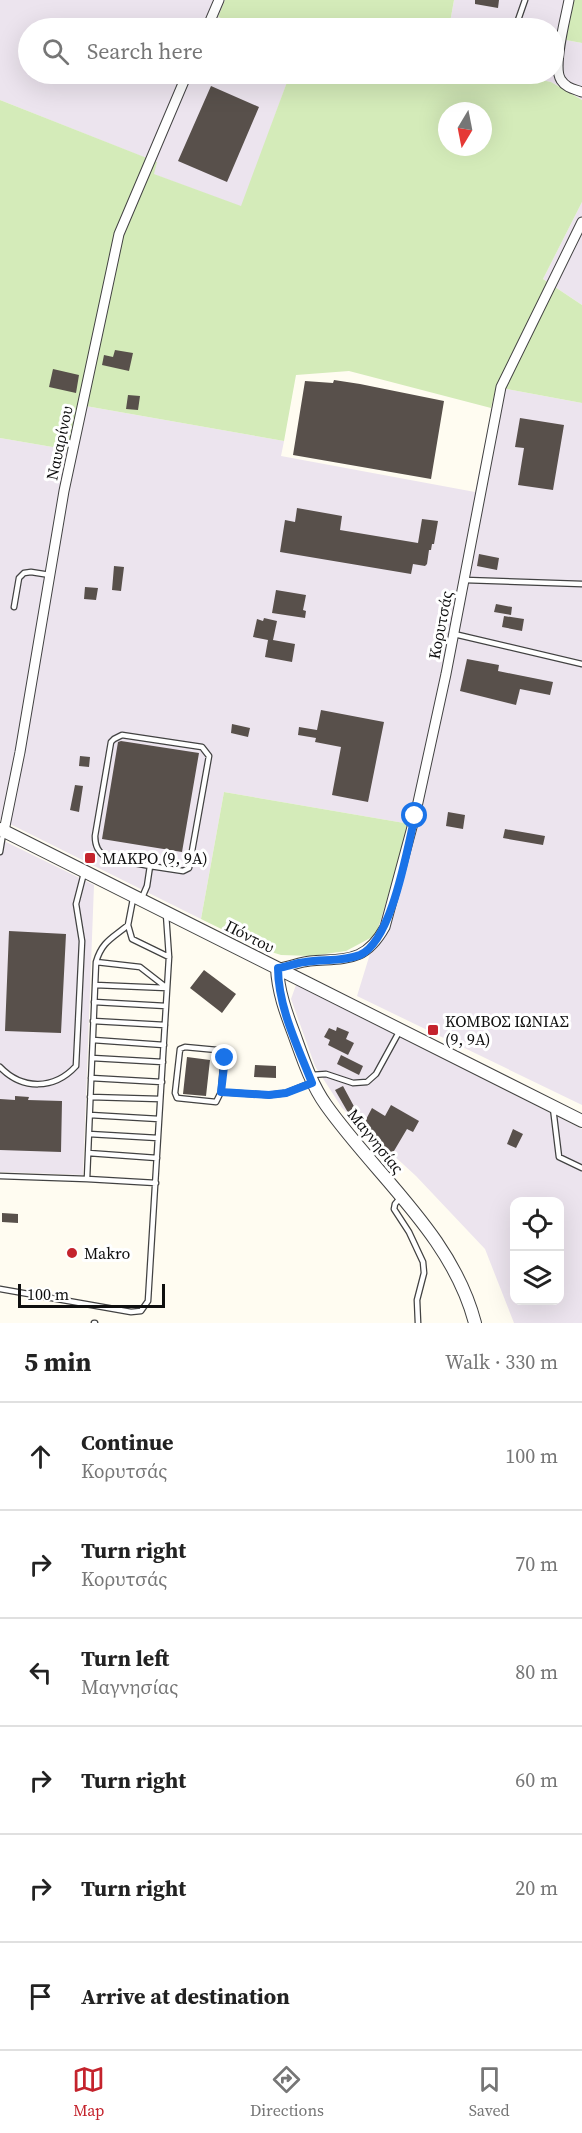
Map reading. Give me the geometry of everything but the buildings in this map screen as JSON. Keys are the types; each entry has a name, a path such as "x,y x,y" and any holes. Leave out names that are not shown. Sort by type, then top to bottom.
{"street":[{"path":"211,18 219,0"},
{"path":"564,29 569,0"},
{"name":"Ναυαρίνου","path":"2,830 20,752 64,491 119,234 184,84"},
{"path":"564,84 582,92"},
{"name":"Κορυτσάς","path":"278,968 305,962 350,959 371,948 385,927 415,816 454,634 501,387 582,222"},
{"name":"Πόντου","path":"2,830 582,1121"},
{"name":"Μαγνησίας","path":"278,968 278,982 286,1014 311,1079 325,1104 362,1152 425,1224 444,1252 461,1283 475,1323"}],"lane":[{"path":"519,18 525,0"},
{"path":"14,607 19,578 24,573 50,574"},
{"path":"464,580 582,584"},
{"path":"454,634 582,664"},
{"path":"122,735 202,747 209,756 189,868 183,871 150,866 107,858 95,844 111,742 122,735"},
{"path":"0,852 2,830"},
{"path":"150,866 147,886 137,898 128,925 132,939 169,957"},
{"path":"0,1067 11,1077 34,1085 58,1081 76,1066 82,941 76,904 85,872"},
{"path":"0,1289 131,1312 141,1311 148,1301 169,957 166,913"},
{"path":"87,1179 96,962 99,950 111,937 128,925"},
{"path":"96,962 140,967 167,988"},
{"path":"95,985 167,988"},
{"path":"94,1002 166,1006"},
{"path":"93,1021 165,1025"},
{"path":"221,1092 269,1095 286,1093 311,1079 316,1073 327,1074 353,1083 367,1082 376,1074 400,1030"},
{"path":"93,1040 164,1045"},
{"path":"185,1047 217,1050 225,1054 221,1092 216,1102 177,1098 175,1093 180,1049 185,1047"},
{"path":"92,1058 163,1062"},
{"path":"91,1078 162,1082"},
{"path":"90,1096 160,1100"},
{"path":"553,1106 559,1157 582,1168"},
{"path":"90,1115 159,1119"},
{"path":"89,1134 158,1138"},
{"path":"88,1153 157,1158"},
{"path":"0,1176 156,1183"},
{"path":"401,1197 394,1209 418,1248 424,1268 417,1300 418,1323"}],"shaded area":[{"path":"0,0 225,0 218,17 221,18 18,18 18,84 286,84 242,207 153,174 156,162 0,100"},
{"path":"454,0 573,0 566,40 582,43 582,100 554,84 564,84 564,18 451,18"},
{"path":"582,202 582,305 543,279"},
{"path":"496,387 582,403 582,1105 357,996 410,824 224,792 201,919 0,819 0,438 70,450 80,405 284,441 281,456 475,492"},
{"path":"0,839 94,885 83,1175 0,1172"},
{"path":"296,985 582,1129 582,1323 514,1323 485,1249 416,1176 342,1108 315,1066 291,999"}],"green space":[{"path":"225,0 454,0 451,18 218,17"},
{"path":"573,0 582,0 582,43 566,40"},
{"path":"286,84 554,84 582,100 582,202 543,279 582,305 582,403 496,387 491,408 349,371 296,375 284,441 80,405 70,450 0,438 0,100 157,162 154,174 241,206"},
{"path":"224,792 410,824 376,935 346,951 311,956 281,955 262,949 201,919"}],"place":[{"name":"ΜΑΚΡΟ (9, 9Α)","path":"90,858"},
{"name":"ΚΟΜΒΟΣ ΙΩΝΙΑΣ (9, 9Α)","path":"433,1030"},
{"name":"Makro","path":"72,1253"}],"route":[{"path":"225,1058 221,1092 269,1095 286,1093 312,1083 286,1014 278,982 278,968 321,960 350,959 371,948 379,939 392,907 415,816"}]}
